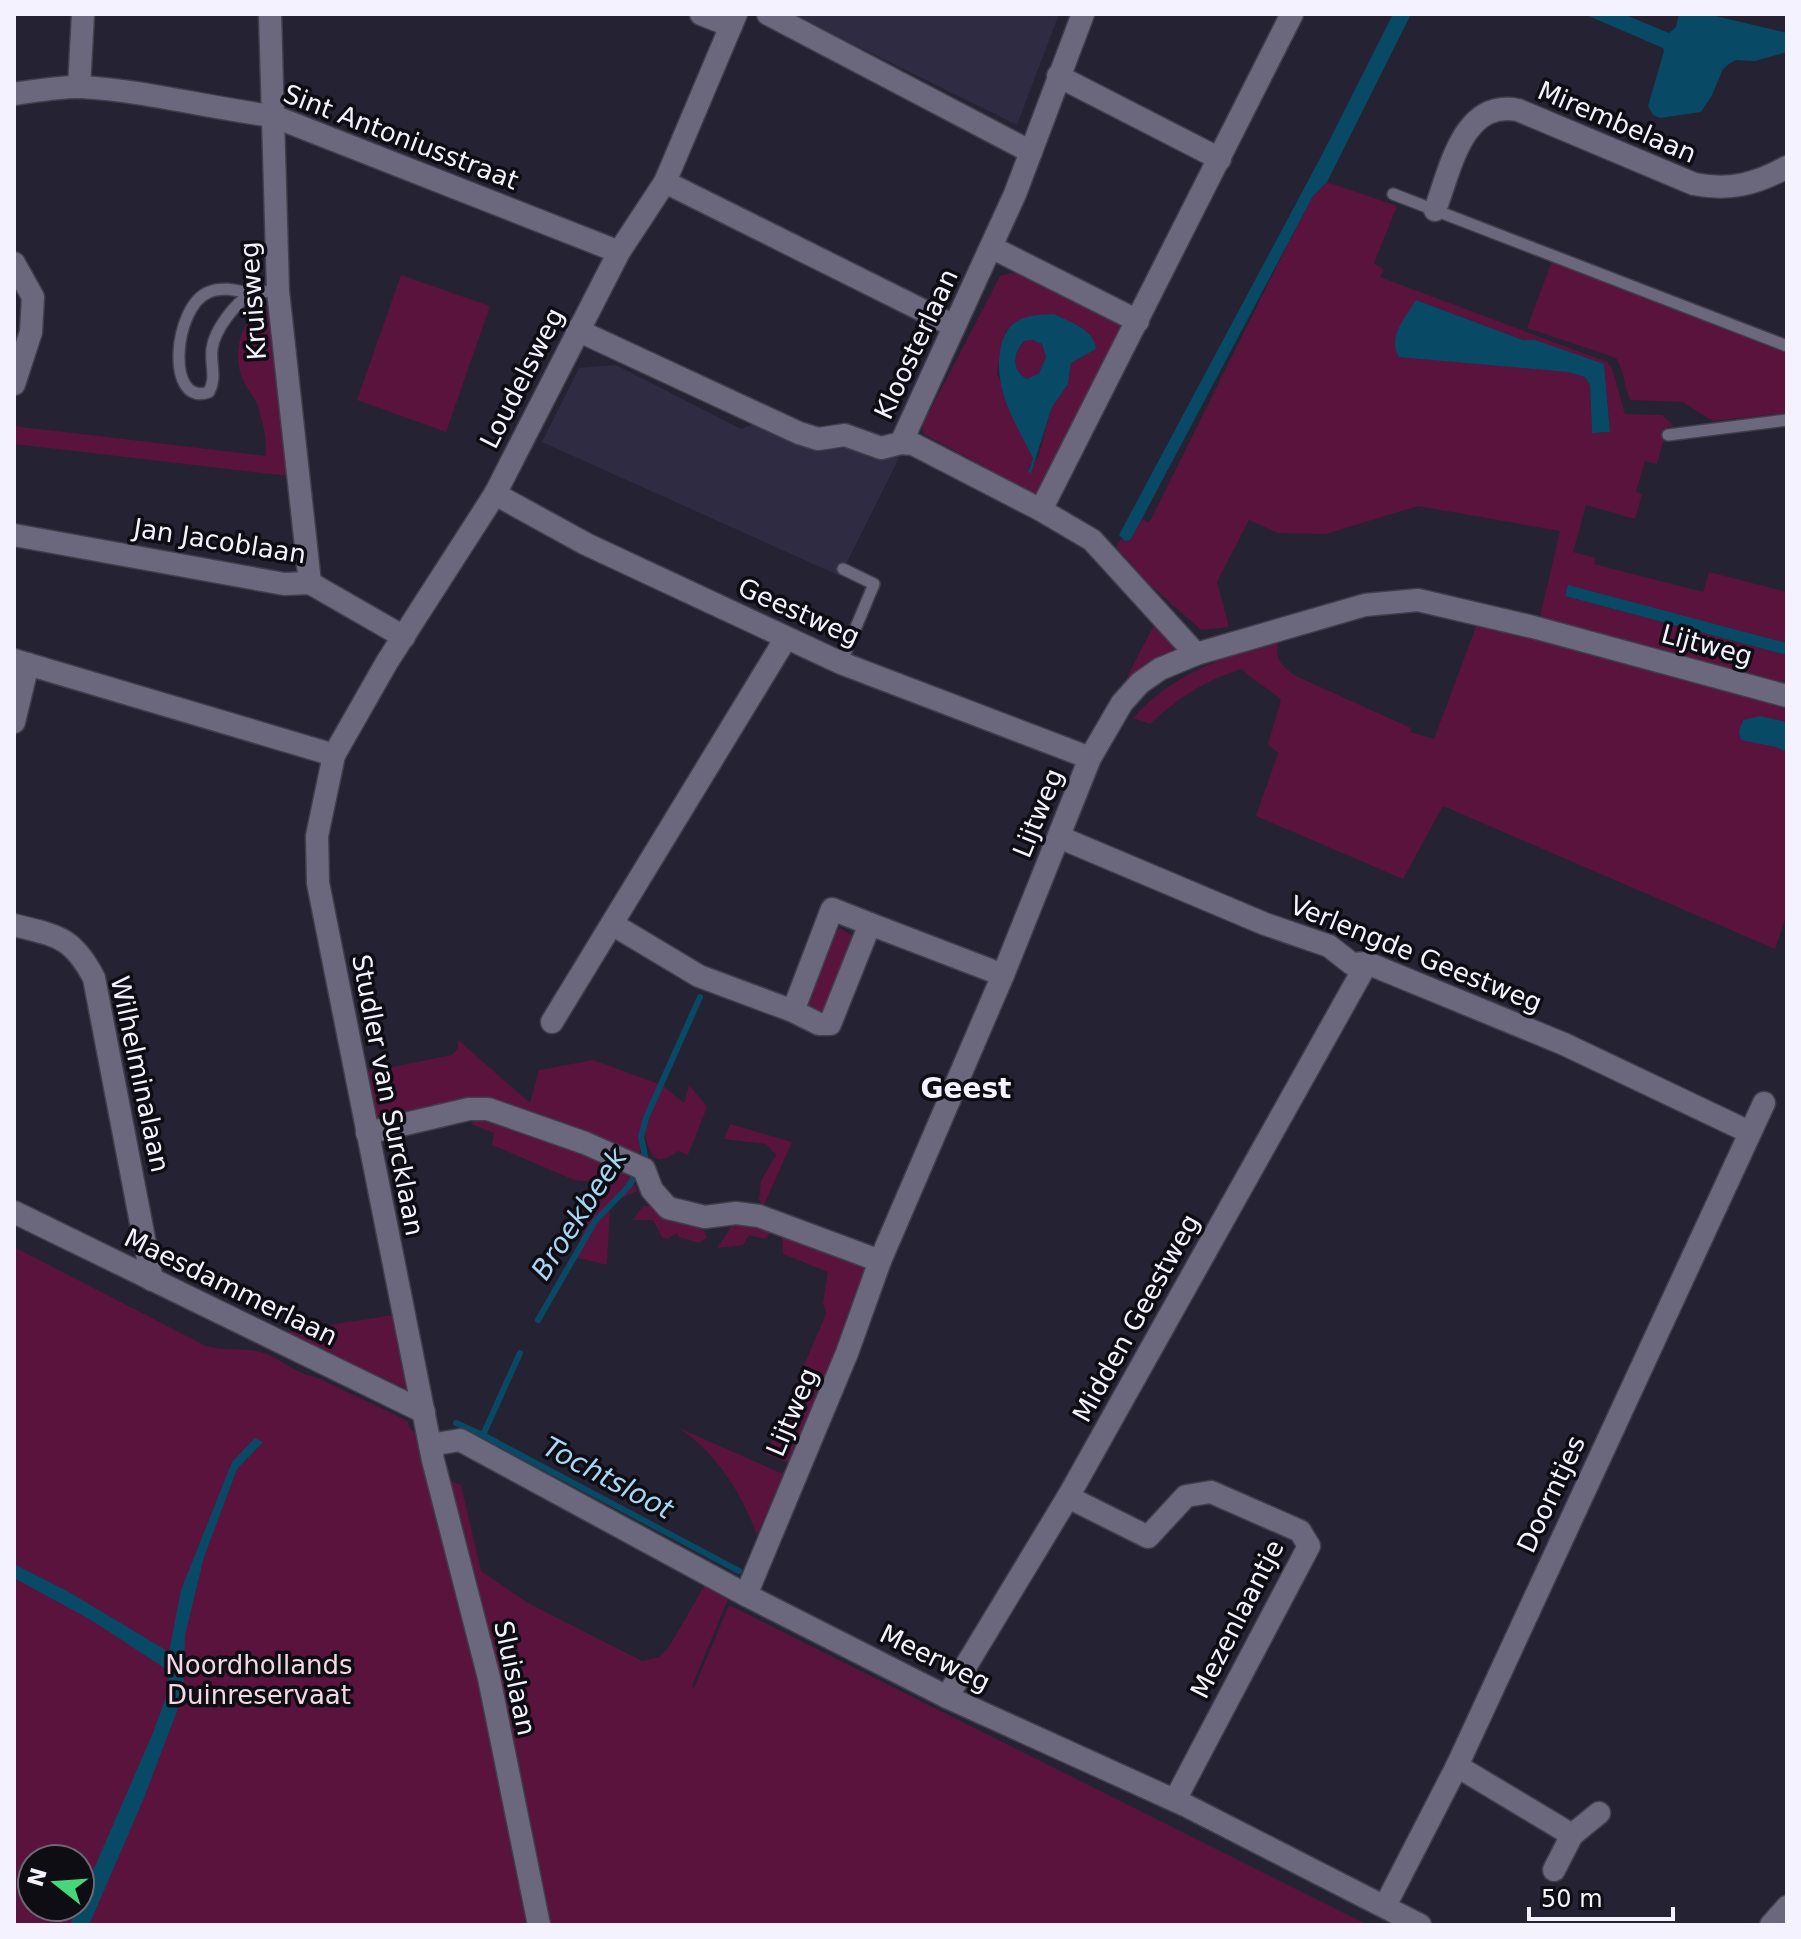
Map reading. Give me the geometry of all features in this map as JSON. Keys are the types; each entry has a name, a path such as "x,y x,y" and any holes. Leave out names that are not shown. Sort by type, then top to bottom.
{"street":[{"path":"79,87 83,14"},
{"name":"Kruisweg","path":"270,14 278,291 310,583"},
{"path":"701,14 734,20"},
{"path":"768,14 1031,152"},
{"name":"Kloosterlaan","path":"1083,14 1015,194 901,443 913,444 1092,540 1196,654"},
{"path":"1041,510 1220,159 1288,16"},
{"name":"Loudelsweg","path":"334,755 495,494 619,252 665,182 734,20"},
{"path":"1058,76 1220,159"},
{"name":"Sint Antoniusstraat","path":"14,94 79,87 172,98 230,111 273,116 619,252"},
{"name":"Mirembelaan","path":"1435,210 1468,128 1480,116 1497,109 1518,110 1694,184 1741,187 1787,167"},
{"path":"665,182 954,326"},
{"path":"991,247 1138,321"},
{"path":"14,263 33,297 31,332 14,384"},
{"path":"577,330 799,433 818,439 845,435 881,448 901,443"},
{"name":"Geestweg","path":"495,494 586,544 841,663 1090,758"},
{"name":"Jan Jacoblaan","path":"14,535 284,584 310,583 404,637"},
{"name":"Lijtweg","path":"746,1595 847,1353 880,1261 1003,975 1090,758 1122,703 1140,683 1160,669 1196,654 1365,605 1418,600 1533,627 1787,696"},
{"path":"552,1022 786,638"},
{"path":"14,722 21,662 334,755"},
{"name":"Studler van Surcklaan","path":"334,755 317,836 318,883 430,1445"},
{"name":"Verlengde Geestweg","path":"1059,837 1265,924 1329,946 1352,964 1367,963 1564,1044 1749,1132"},
{"path":"793,1011 832,909 1003,975"},
{"path":"612,924 699,976 793,1011 819,1024 830,1024 870,924"},
{"name":"Wilhelminalaan","path":"14,925 54,935 74,946 94,978 152,1280"},
{"name":"Midden Geestweg","path":"947,1697 1068,1497 1367,963"},
{"name":"Doorntjes","path":"1385,1906 1457,1766 1764,1103"},
{"path":"367,1133 469,1109 488,1109 585,1143 639,1166 652,1190 668,1208 705,1217 736,1213 759,1216 880,1261"},
{"name":"Maesdammerlaan","path":"14,1212 424,1412"},
{"name":"Meerweg","path":"430,1445 460,1440 746,1595 947,1697 1175,1800 1420,1925"},
{"name":"Sluislaan","path":"430,1445 489,1678 539,1925"},
{"name":"Mezenlaantje","path":"1068,1497 1148,1537 1186,1496 1211,1492 1300,1531 1309,1546 1175,1800"},
{"path":"1457,1766 1572,1835"},
{"path":"1554,1870 1572,1835 1599,1813"},
{"path":"1771,1925 1787,1907"}],"lane":[{"path":"1393,194 1787,346"},
{"path":"253,294 228,315 215,337 212,356 214,376 209,392 200,395 192,393 185,385 178,359 181,333 191,308 208,292 233,290 253,294 278,291"},
{"path":"1668,435 1787,420"},
{"path":"841,663 874,584 843,569"}],"shaded area":[{"path":"792,14 1059,14 1017,125"},
{"path":"616,365 741,429 759,422 855,446 884,458 899,458 840,576 542,442 579,368"}],"green space":[{"path":"1327,182 1397,206 1374,263 1384,270 1380,277 1607,362 1612,368 1625,414 1662,415 1674,426 1667,427 1657,464 1645,461 1636,492 1642,494 1635,519 1586,505 1573,552 1595,558 1594,564 1703,592 1709,572 1787,592 1787,643 1569,586 1565,596 1787,655 1787,688 1539,621 1560,531 1418,506 1326,534 1278,533 1249,520 1217,582 1229,627 1201,630 1146,581 1116,547 1121,539 1125,541 1142,519 1149,523 1313,196","holes":["1416,300 1523,340 1604,364 1610,432 1592,433 1590,385 1585,377"]},
{"path":"1552,261 1787,352 1787,413 1713,421 1682,402 1630,400 1616,358 1527,328"},
{"path":"1016,272 1120,323 1123,330 1040,491 1035,494 924,434 922,426 1000,276","holes":["1006,330 1096,349 1071,363 1068,384 1052,406 1038,457 1028,471 1033,458 997,373"]},
{"path":"401,275 490,306 446,432 357,400"},
{"path":"266,305 289,476 14,444 14,426 266,456 260,413 243,380 238,348 250,318"},
{"path":"1033,340 1042,344 1046,357 1039,373 1027,379 1018,371 1015,362 1024,341"},
{"path":"1156,621 1186,650 1121,689"},
{"path":"1478,621 1787,705 1787,914 1775,949 1443,806 1403,879 1256,816 1278,753 1268,744 1281,700 1242,669 1193,691 1150,724 1133,718 1164,690 1200,669 1278,641 1280,662 1296,676 1411,728 1410,732 1434,739"},
{"path":"840,928 857,939 824,1014 806,1009 806,1000 833,935"},
{"path":"458,1040 530,1103 539,1070 593,1060 662,1085 684,1103 689,1085 707,1107 688,1155 678,1151 664,1159 655,1158 645,1135 636,1161 489,1105 378,1124 367,1072 452,1055 458,1048"},
{"path":"486,1113 628,1167 637,1191 610,1204 607,1265 574,1257 595,1200 592,1182 574,1180 492,1145 494,1133 471,1124"},
{"path":"730,1124 792,1142 764,1205 759,1200 761,1181 776,1155 766,1144 724,1139"},
{"path":"643,1206 655,1206 703,1227 707,1238 699,1243 679,1237 677,1233 667,1239 662,1237 653,1220 633,1220"},
{"path":"734,1222 773,1230 765,1239 749,1235 743,1245 717,1248"},
{"path":"782,1230 870,1267 788,1463 766,1454 826,1314 823,1303 828,1272 783,1254"},
{"name":"Noordhollands Duinreservaat","path":"14,1247 206,1346 265,1353 408,1421 410,1429 418,1434 426,1472 461,1485 481,1571 528,1603 642,1661 660,1657 670,1645 706,1583 729,1597 692,1686 694,1688 729,1605 1368,1925 14,1925"},
{"path":"393,1315 409,1390 285,1332"},
{"path":"679,1428 783,1474 757,1535 726,1475 693,1438"}],"water":[{"path":"1393,14 1411,14 1327,182 1313,196 1138,526 1130,540 1125,541 1119,535 1324,151"},
{"path":"1584,14 1623,14 1669,33 1676,27 1679,14 1707,14 1787,33 1787,52 1755,61 1736,60 1723,69 1701,112 1660,118 1653,115 1648,106 1663,48"},
{"path":"1416,300 1523,340 1535,340 1604,364 1610,432 1592,433 1590,385 1585,377 1568,372 1399,357 1396,335"},
{"path":"1054,314 1081,327 1091,336 1096,349 1071,363 1068,384 1052,407 1031,473 1028,472 1033,458 1002,390 1001,346 1014,323 1028,317","holes":["1033,340 1042,344 1046,357 1039,373 1027,379 1016,366 1018,351 1024,341"]},
{"path":"1568,585 1787,643 1787,655 1565,596"},
{"path":"1760,716 1787,722 1787,752 1741,740 1739,731 1743,720"},
{"path":"255,1438 263,1442 237,1469 204,1557 185,1635 183,1695 144,1798 96,1909 96,1864 152,1735 168,1692 169,1671 91,1620 14,1578 14,1564 69,1592 169,1652 181,1590 232,1462"}],"waterway":[{"name":"Broekbeek","path":"538,1320 595,1221 629,1186 645,1156 641,1137 646,1118 700,997"},
{"name":"Broekbeek","path":"483,1435 520,1353"},
{"name":"Tochtsloot","path":"456,1423 739,1571"}],"district":[{"name":"Geest","path":"966,1088"}]}
